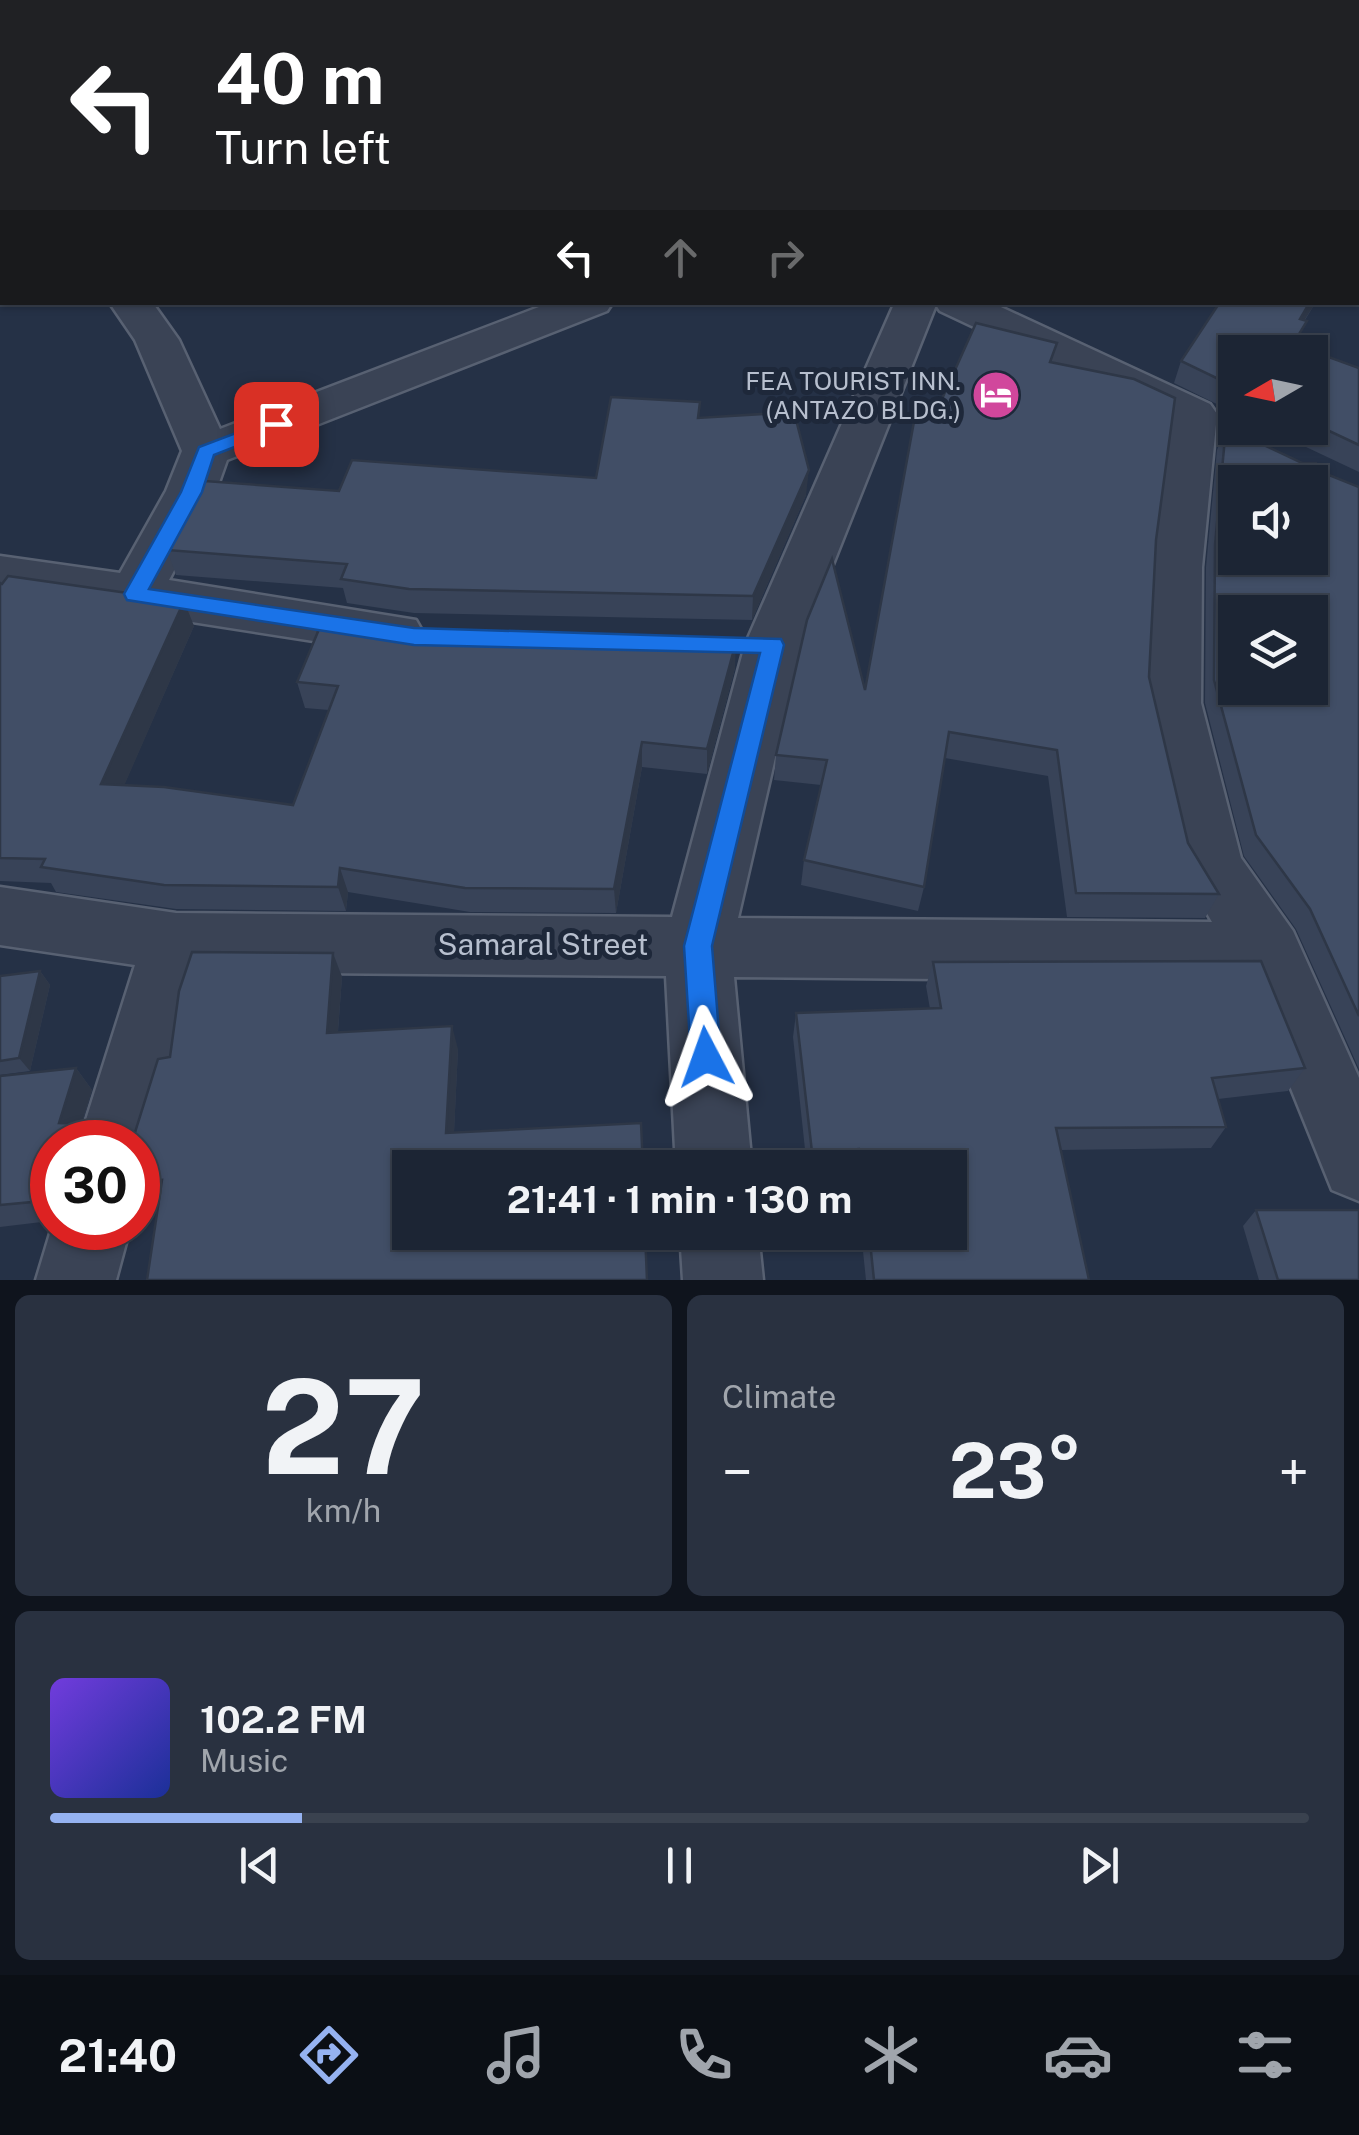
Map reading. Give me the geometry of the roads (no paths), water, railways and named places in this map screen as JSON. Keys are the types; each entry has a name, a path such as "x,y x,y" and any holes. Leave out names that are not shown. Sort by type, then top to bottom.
{"street":[{"path":"132,305 157,340 206,451 192,492 135,594"},
{"path":"206,451 584,305"},
{"path":"713,1150 698,946 773,645 915,305"},
{"path":"961,305 1210,422 1176,567 1172,703 1212,867 1269,952 1359,1164"},
{"path":"0,574 414,637 454,638"},
{"path":"713,644 773,645"},
{"name":"Samaral Street","path":"0,916 176,942 1269,952"},
{"path":"123,1120 176,942"},
{"path":"76,1280 85,1250"},
{"path":"720,1250 723,1280"}],"place":[{"name":"FEA TOURIST INN. (ANTAZO BLDG.)","path":"996,395"}]}
